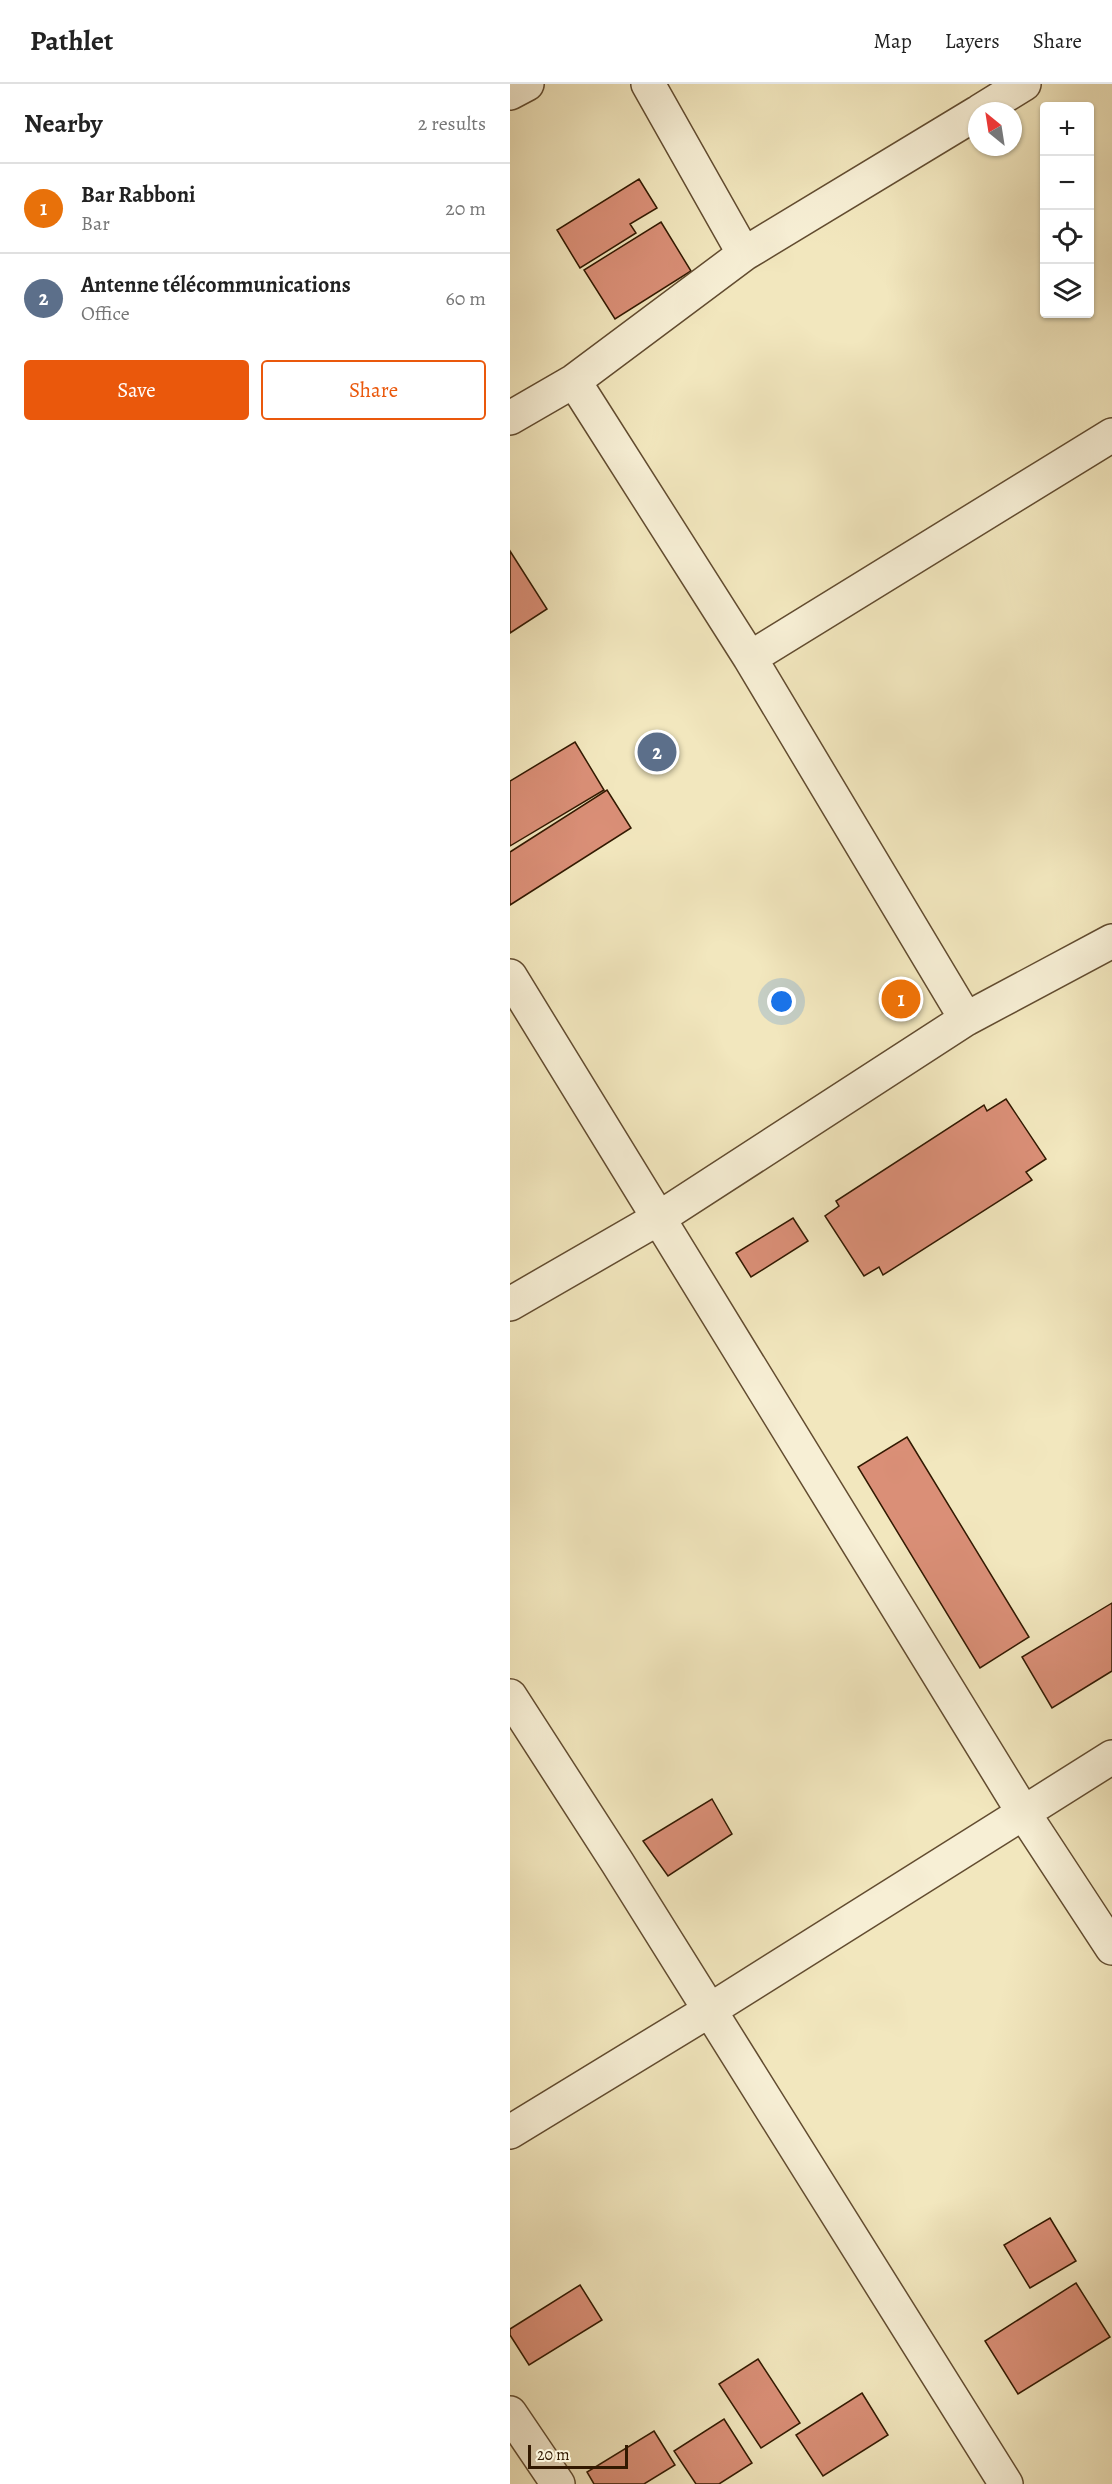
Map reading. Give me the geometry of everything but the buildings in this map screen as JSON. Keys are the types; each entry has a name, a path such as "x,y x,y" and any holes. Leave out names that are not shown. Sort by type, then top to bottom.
{"street":[{"path":"510,93 527,84"},
{"path":"648,84 744,254"},
{"path":"994,102 1024,84"},
{"path":"510,418 574,381 744,254 968,118"},
{"path":"574,381 750,658 966,1019"},
{"path":"750,658 1112,435"},
{"path":"510,1304 659,1218 966,1019 1112,941"},
{"path":"510,976 1023,1812 1112,1948"},
{"path":"510,1696 710,2010 1006,2484"},
{"path":"510,2132 710,2010 1112,1757"},
{"path":"510,2413 558,2484"}],"place":[{"name":"Antenne télécommunications","path":"657,752"},
{"name":"Bar Rabboni","path":"901,999"}]}
